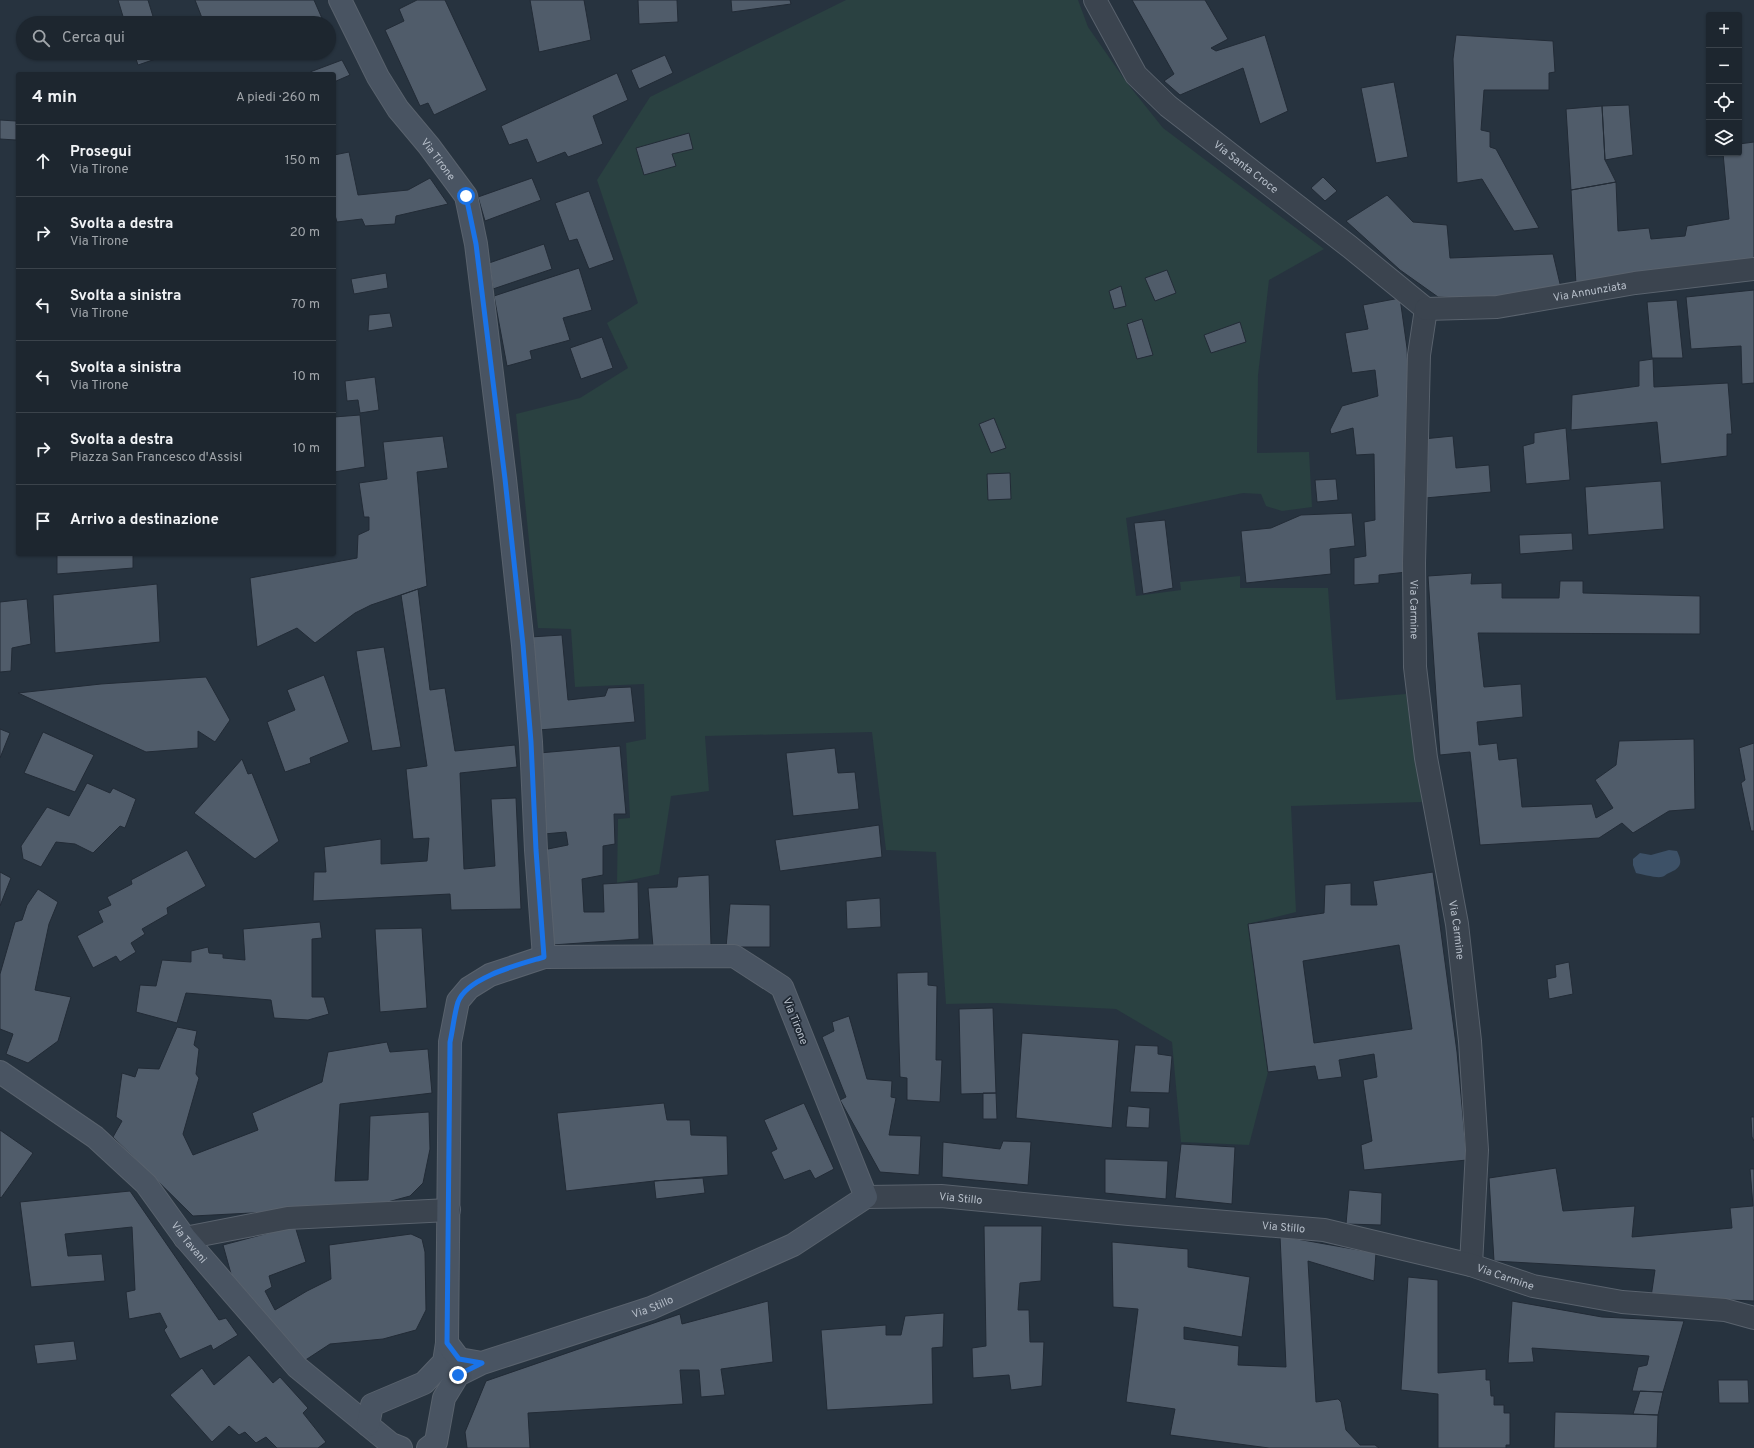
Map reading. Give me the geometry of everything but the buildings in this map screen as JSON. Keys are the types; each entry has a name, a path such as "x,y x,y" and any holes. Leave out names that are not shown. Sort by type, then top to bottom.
{"street":[{"name":"Via Tirone","path":"340,0 378,77 398,109 429,146 466,196 477,252 505,479 523,645 531,742 536,850 544,957"},
{"name":"Via Santa Croce","path":"1095,0 1136,75 1168,106 1350,247 1426,309"},
{"name":"Via Annunziata","path":"1426,309 1497,307 1635,283 1754,269"},
{"name":"Via Carmine","path":"1426,309 1419,355 1414,563 1416,667 1426,758 1457,924 1470,1041 1477,1150 1471,1265 1533,1286 1622,1302 1726,1310 1754,1318"},
{"name":"Via Tirone","path":"368,1425 372,1405 424,1382 444,1362 447,1343 450,1042 458,1001 469,988 490,974 544,957 734,956 782,987 866,1197"},
{"name":"Via Tavani","path":"0,1072 95,1137 146,1184 185,1238 297,1367 392,1444 400,1448"},
{"name":"Via Stillo","path":"428,1448 436,1442 444,1398 458,1375 482,1363 658,1304 793,1245 866,1197 941,1196 1129,1214 1324,1230 1471,1265"},
{"path":"185,1238 288,1218 449,1210"},
{"path":"447,1343 459,1359 482,1363"}],"green space":[{"path":"846,0 1078,0 1088,27 1127,83 1163,128 1324,249 1269,280 1258,375 1257,453 1309,452 1312,507 1282,511 1266,506 1261,494 1243,493 1126,518 1136,596 1181,590 1180,582 1240,576 1240,588 1328,588 1336,700 1406,694 1422,802 1291,806 1296,912 1248,924 1268,1072 1249,1145 1181,1142 1172,1042 1116,1009 996,1003 946,1004 936,852 886,850 872,732 705,736 709,791 671,796 659,874 617,883 618,819 630,818 626,743 646,739 644,684 575,687 571,629 538,628 516,414 580,398 628,368 607,323 638,303 597,180 650,97"}],"water":[{"path":"1669,850 1677,851 1679,855 1680,865 1676,869 1663,877 1636,873 1633,865 1633,859 1640,853 1651,855"}],"route":[{"path":"458,1375 482,1363 459,1359 447,1343 446,1310 449,1210 450,1042 458,1001 469,988 490,974 544,957 536,850 531,742 523,645 505,479 476,244 466,196"}]}
